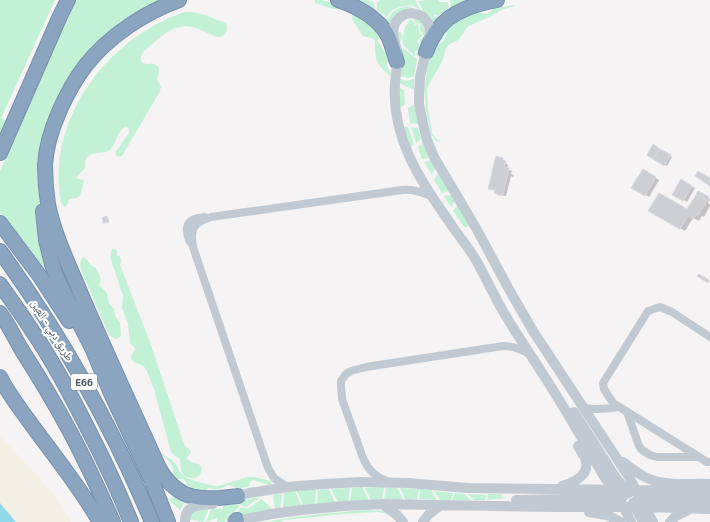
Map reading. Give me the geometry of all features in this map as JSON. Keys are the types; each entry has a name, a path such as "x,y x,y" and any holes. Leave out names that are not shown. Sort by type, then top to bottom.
{"highway":[{"path":"0,153 68,0"},
{"path":"168,522 152,482 110,391 93,350 61,287 52,264 46,240 43,217 42,182 48,143 57,116 64,100 86,65 97,52 127,28 165,5 179,0"},
{"path":"338,0 363,11 376,20 385,31 397,62"},
{"path":"426,52 438,29 448,19 469,7 496,0"},
{"path":"45,164 48,204 56,233 101,340 159,468 168,482 174,487 195,498 204,499 238,496"},
{"path":"0,223 19,247 52,295 110,391"},
{"name":"طريق دبي - العين","path":"0,250 21,279 48,322 96,403 118,445 152,522"},
{"name":"طريق دبي - العين","path":"0,284 56,368 105,461 131,522"},
{"path":"0,313 46,388 68,428 97,486 112,522"},
{"path":"0,320 14,337"},
{"path":"0,376 16,403 80,491 100,522"}],"street":[{"path":"553,489 571,484 581,477 586,467 585,458 558,408 556,395 503,313 475,259 424,185 405,147 398,125 394,95 397,62 393,31 398,19 404,15 415,14 422,16 427,21 430,31 419,86 419,104 425,132 438,166 476,228 532,331 585,408 629,477 631,522"},
{"path":"288,487 274,478 268,468 193,246 191,237 194,228 201,221 211,217 407,190 418,191 431,196"},
{"path":"710,337 672,312 660,307 648,311 603,383 604,389 613,403 707,462 710,462"},
{"path":"390,482 372,473 365,464 342,399 341,386 343,377 351,371 366,367 504,346 521,349 530,355"},
{"path":"556,395 564,398 616,478 631,498 653,522"},
{"path":"585,408 603,410 619,407"},
{"path":"627,412 642,450 650,455 657,458 700,457"},
{"path":"616,456 636,472 657,482 669,484 710,484"},
{"path":"185,522 187,513 194,506 221,502 238,496 266,490 361,482 390,482 468,488 553,489 710,509"},
{"path":"235,521 271,514 322,508 382,504 554,507 710,491"},
{"path":"631,498 644,522"},
{"path":"501,506 518,500 631,498 710,499"},
{"path":"382,504 397,515 403,522"},
{"path":"422,522 429,514 441,505"},
{"path":"554,507 565,510 603,514 620,522"},
{"path":"670,522 676,516 693,508"}],"green space":[{"path":"0,0 55,0 1,118 6,121 0,134"},
{"path":"76,0 168,0 78,70 40,173 40,218 47,266 43,268 0,212 0,171 48,60"},
{"path":"315,0 336,4 338,9 333,9 315,3"},
{"path":"348,0 368,0 374,3 375,12 387,19 384,22"},
{"path":"380,0 415,0 421,10 411,5 400,7 392,10 387,17 377,10 377,3"},
{"path":"426,0 448,2 449,9 437,16 435,14 431,18 424,12 418,1"},
{"path":"450,0 476,0 435,25 431,19 434,16 438,17 451,10"},
{"path":"515,5 469,26 458,40 448,45 442,62 427,89 428,110 432,133 440,141 435,140 431,134 426,111 424,88 429,60 434,44 444,31 443,39 438,41 437,48 438,44 445,38 446,29 453,26 459,19 478,13 487,14 495,8"},
{"path":"412,7 401,11 395,16 390,26 385,24 395,10"},
{"path":"185,12 201,14 226,23 227,30 224,36 217,37 199,29 183,26 168,32 143,52 141,62 144,64 156,65 159,68 157,80 161,87 160,91 122,156 118,157 115,153 129,133 129,129 126,127 123,128 110,150 92,154 86,158 85,168 76,177 84,181 80,196 69,199 65,207 63,206 59,191 59,164 64,139 72,114 85,91 100,70 118,51 139,35 161,22"},
{"path":"353,15 374,25 379,37 379,43 388,56 387,67 391,73 390,76 377,61 374,39 363,36 352,19"},
{"path":"413,16 425,25 425,37 418,57 416,53 421,46 420,40 424,36 420,30 420,24 415,23"},
{"path":"411,18 415,25 418,24 419,31 422,36 418,40 419,48 415,52 415,56 403,45 405,27"},
{"path":"397,31 401,33 403,38 400,46 417,59 414,77 407,78 398,76"},
{"path":"398,78 406,81 414,79 414,90 399,83"},
{"path":"398,87 404,90 405,105 399,108"},
{"path":"414,105 418,124 410,123 408,108"},
{"path":"402,126 408,127 414,145 408,148"},
{"path":"411,127 418,128 421,139 416,143"},
{"path":"423,143 429,158 422,159 418,147"},
{"path":"431,161 435,169 432,175 424,162"},
{"path":"438,173 449,191 442,193 434,180"},
{"path":"451,195 455,202 451,207 444,196"},
{"path":"458,205 470,226 464,227 453,211"},
{"path":"112,249 117,250 116,255 120,256 120,265 150,342 184,444 191,452 186,458 191,462 199,464 202,469 200,475 195,478 189,478 183,474 180,459 171,452 154,389 147,371 143,365 134,362 131,358 135,348 130,343 128,324 122,308 123,296 110,257"},
{"path":"83,257 96,268 101,279 99,285 107,293 109,304 114,309 115,316 120,322 121,336 117,339 109,335 81,270 80,263"},
{"path":"161,453 175,463 184,476 200,482 218,486 248,477 254,477 271,481 271,484 269,485 253,480 248,487 237,488 229,485 218,489 209,488 200,493 194,491 183,479 174,479 171,464"},
{"path":"362,487 369,500 350,501 352,488"},
{"path":"384,487 382,500 371,500 365,488"},
{"path":"350,488 348,501 338,502 331,489"},
{"path":"386,488 397,488 403,499 384,500"},
{"path":"400,488 419,489 417,499 406,500"},
{"path":"316,489 315,504 303,505 297,491"},
{"path":"329,489 335,502 317,504 318,490"},
{"path":"420,489 431,490 437,500 419,499"},
{"path":"295,491 301,505 283,508 284,492"},
{"path":"434,491 453,493 451,500 440,500"},
{"path":"282,493 280,509 275,509 273,495"},
{"path":"455,493 465,494 471,500 452,500"},
{"path":"468,494 487,495 485,500 474,500"},
{"path":"488,494 500,494 505,498 487,500"},
{"path":"177,496 186,500 180,510 168,499"},
{"path":"261,497 246,507 235,502"},
{"path":"262,499 272,509 227,521 242,507 247,509"},
{"path":"233,502 240,506 225,520 225,522 217,522 217,518 206,522 211,509 222,509 225,504"},
{"path":"209,508 203,522 189,519 193,511"},
{"path":"367,510 383,511 392,517 384,513 377,512 267,522 304,516"}],"sand":[{"path":"0,436 51,491 71,522 16,522 0,503"}],"water":[{"path":"0,503 16,522 0,522"}],"building":[{"path":"653,144 660,149 653,159 647,155"},
{"path":"660,149 671,155 664,166 653,159"},
{"path":"496,156 503,158 502,161 505,162 504,167 509,168 503,195 494,193 495,190 488,189"},
{"path":"643,169 656,177 645,196 631,188"},
{"path":"698,171 710,178 710,186 695,176"},
{"path":"681,179 692,186 683,201 672,195"},
{"path":"698,191 709,197 707,201 696,195"},
{"path":"659,193 687,209 696,195 707,201 694,219 688,216 680,229 648,211"},
{"path":"107,216 109,222 103,223 102,218"},
{"path":"699,274 709,280 708,283 697,276"}]}
